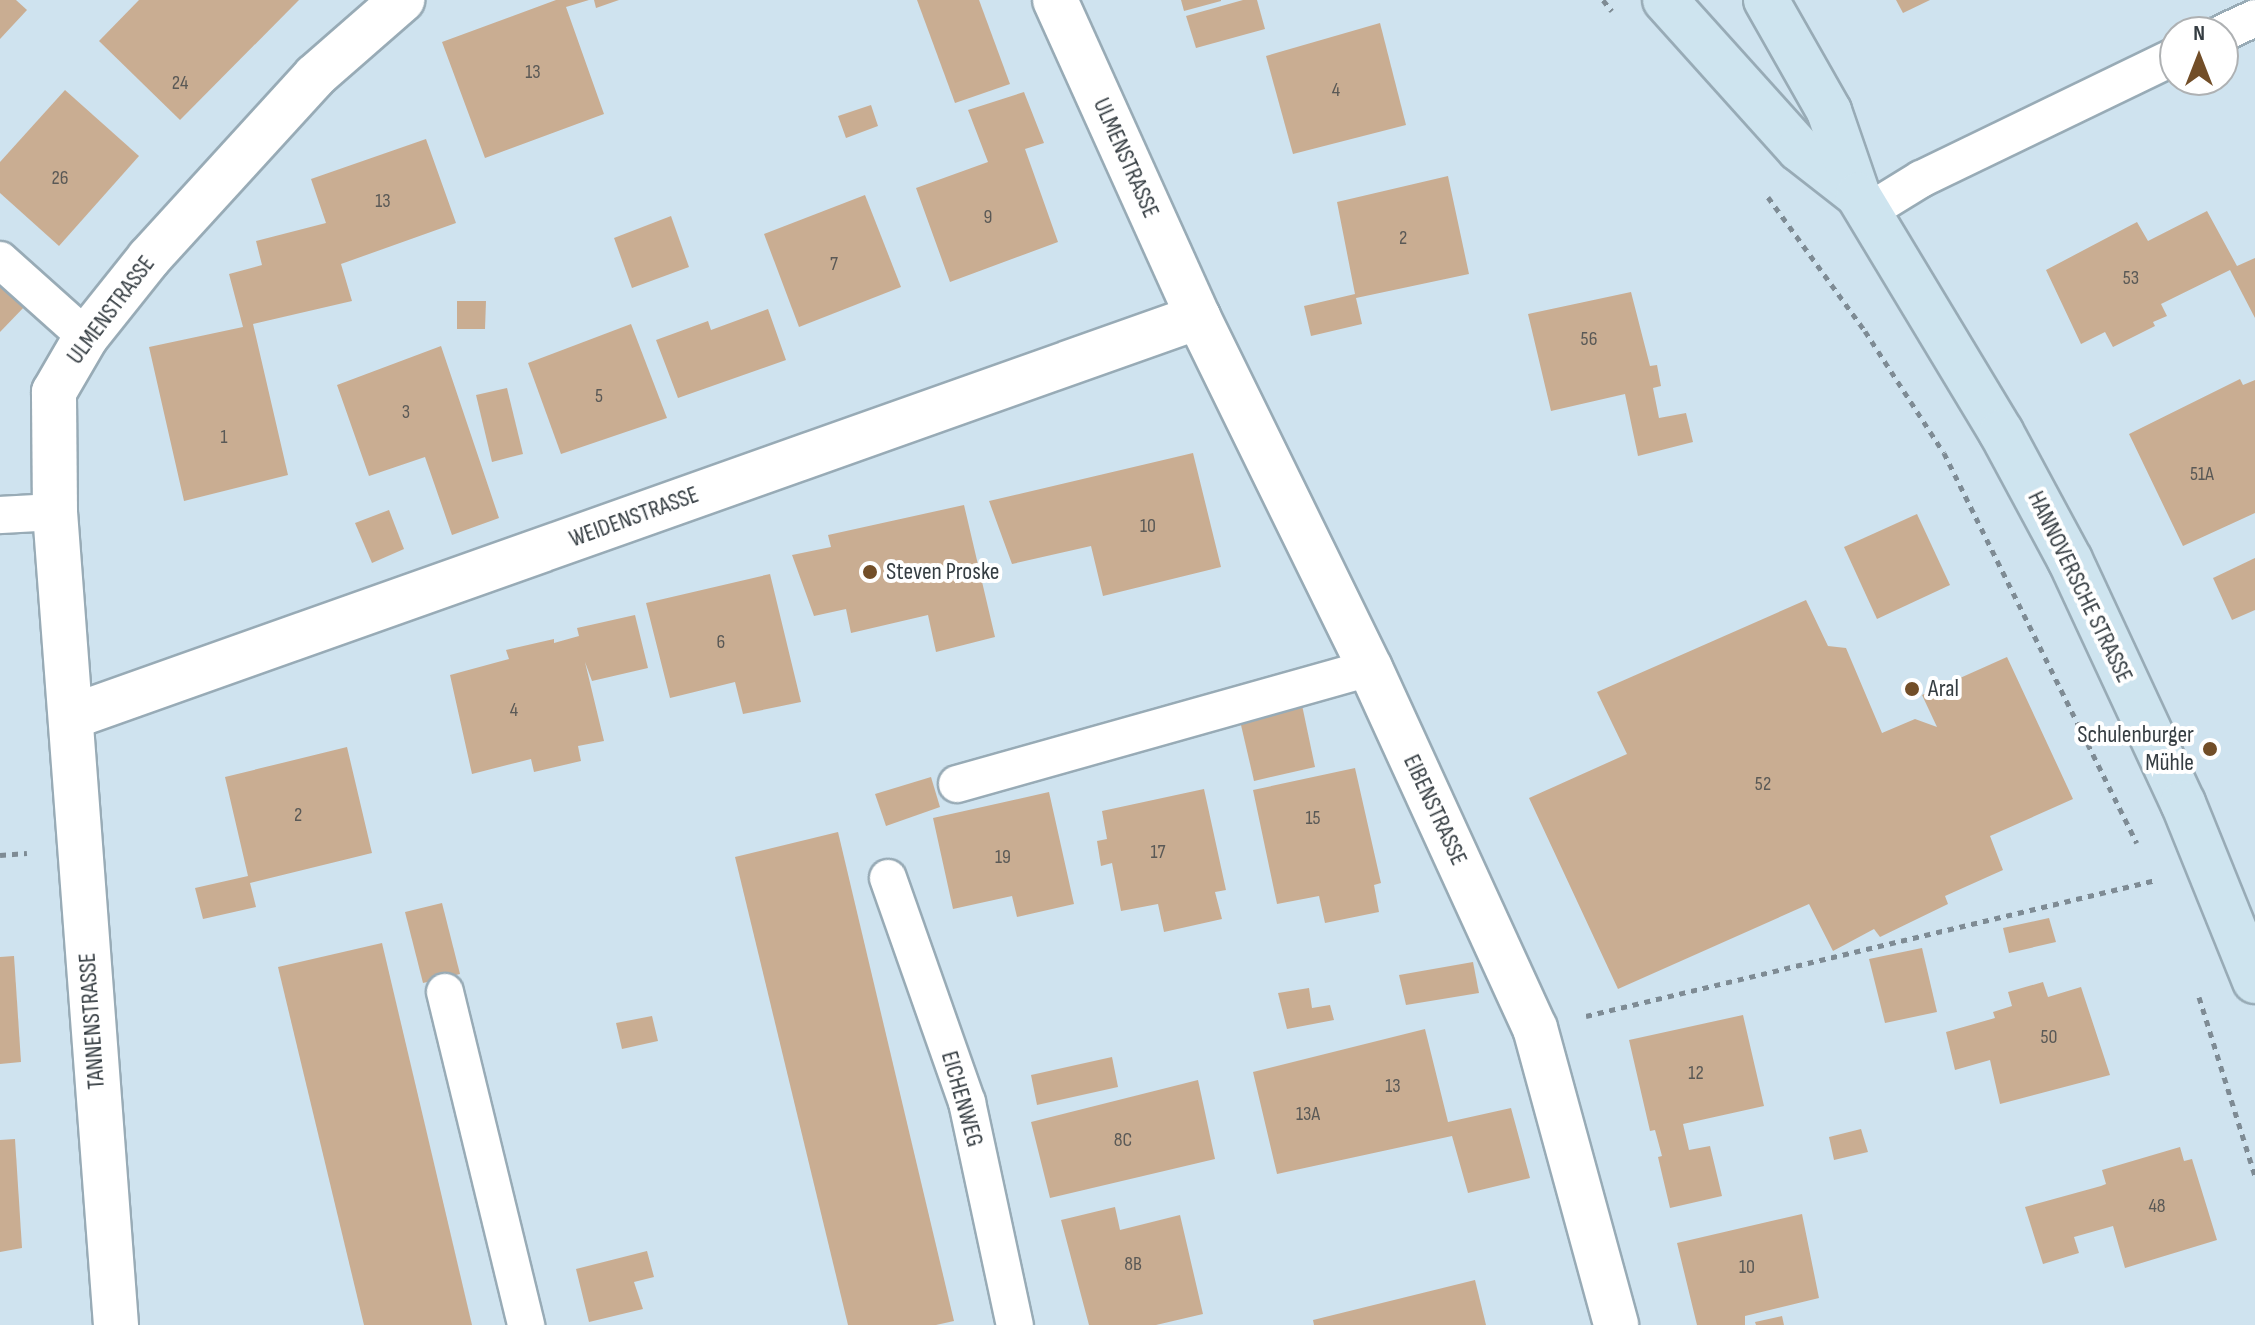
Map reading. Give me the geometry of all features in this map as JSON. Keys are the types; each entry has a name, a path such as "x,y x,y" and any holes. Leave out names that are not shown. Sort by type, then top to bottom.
{"main road":[{"name":"HANNOVERSCHE STRASSE","path":"1665,0 1799,149 1864,203"},
{"name":"HANNOVERSCHE STRASSE","path":"1766,0 1829,111 1864,203 2001,432 2070,560 2247,933 2255,981"}],"street":[{"name":"ULMENSTRASSE","path":"71,717 55,512 54,392 86,337 149,258 315,76 402,0"},
{"name":"ULMENSTRASSE","path":"1055,0 1198,317"},
{"name":"EIBENSTRASSE","path":"1198,317 1370,668 1535,1028 1616,1325"},
{"name":"WEIDENSTRASSE","path":"71,717 1198,317"},
{"name":"TANNENSTRASSE","path":"71,717 116,1325"}],"lane":[{"path":"1864,203 1932,174 2159,64"},
{"path":"0,260 86,337"},
{"path":"0,515 55,512"},
{"path":"957,784 1370,668"},
{"name":"EICHENWEG","path":"888,878 967,1102 1015,1325"},
{"path":"445,992 526,1325"}],"path":[{"path":"1774,204 1944,453 2142,853"},
{"path":"2149,867 2161,895"},
{"path":"1535,1028 2156,880"},
{"path":"2197,993 2255,1176"}],"building":[{"path":"0,0 16,0 27,10 0,39"},
{"path":"139,0 299,0 180,120 99,41"},
{"path":"556,0 589,0 566,7 604,114 485,158 442,42"},
{"path":"594,0 619,0 596,8"},
{"path":"917,0 979,0 1010,84 955,103"},
{"path":"1181,0 1221,0 1221,1 1184,11"},
{"path":"1243,0 1257,0 1265,29 1196,48 1186,16"},
{"path":"1896,0 1930,0 1903,13"},
{"path":"1380,23 1406,125 1293,154 1266,56"},
{"path":"65,90 139,156 59,246 0,193 0,162"},
{"path":"1024,92 1044,143 1025,149 1058,242 950,282 916,188 988,162 968,110"},
{"path":"871,105 878,126 846,138 838,116"},
{"path":"426,139 456,223 341,264 352,301 253,324 288,475 184,501 149,347 243,327 229,274 262,265 256,241 326,223 311,179"},
{"path":"1448,176 1469,274 1356,298 1362,324 1311,336 1304,306 1355,294 1337,202"},
{"path":"865,195 901,287 799,327 764,234"},
{"path":"2207,211 2237,266 2255,258 2255,318 2230,270 2161,304 2167,316 2153,322 2155,326 2113,347 2105,332 2081,344 2046,270 2137,222 2148,241"},
{"path":"671,216 689,267 632,288 614,238"},
{"path":"0,278 27,304 0,332"},
{"path":"1631,292 1650,366 1657,365 1661,386 1653,388 1659,418 1686,413 1693,442 1638,456 1625,394 1551,411 1528,314"},
{"path":"457,301 486,301 485,329 457,329"},
{"path":"768,309 786,360 678,398 656,340 708,321 711,330"},
{"path":"631,324 667,418 561,454 528,363"},
{"path":"441,346 499,518 452,535 425,457 369,476 337,385"},
{"path":"2240,379 2243,385 2255,380 2255,513 2183,546 2129,434"},
{"path":"507,388 523,454 492,462 476,395"},
{"path":"1193,453 1221,567 1103,596 1091,546 1012,564 989,501"},
{"path":"964,505 995,637 936,652 928,615 851,633 846,609 814,616 792,555 831,547 828,535"},
{"path":"389,510 404,549 372,563 355,523"},
{"path":"1917,514 1950,585 1877,619 1844,547"},
{"path":"2255,558 2255,610 2232,620 2213,578"},
{"path":"770,574 801,702 743,714 735,682 670,698 646,603"},
{"path":"1806,600 1828,646 1846,648 1882,733 1915,719 1937,727 1922,695 2007,657 2073,799 1990,836 2003,870 1945,896 1948,904 1880,937 1874,929 1833,951 1809,904 1618,989 1529,798 1627,754 1597,692"},
{"path":"635,615 648,668 592,681 585,662 604,741 578,746 581,761 534,772 531,759 472,774 450,675 509,659 506,650 554,639 554,643 579,636 577,628"},
{"path":"1302,705 1315,767 1254,781 1241,725"},
{"path":"347,747 372,853 250,883 256,907 203,919 195,888 248,876 225,777"},
{"path":"1355,768 1381,883 1374,885 1379,912 1325,923 1319,896 1277,904 1253,790"},
{"path":"931,777 940,807 886,826 875,794"},
{"path":"1204,789 1226,890 1215,892 1222,919 1164,932 1158,904 1121,911 1112,863 1101,866 1097,841 1107,839 1102,811"},
{"path":"1049,792 1074,904 1017,917 1012,896 953,909 933,818"},
{"path":"838,832 954,1321 936,1325 848,1325 735,857"},
{"path":"442,903 460,974 423,983 405,912"},
{"path":"2049,918 2056,942 2009,953 2003,928"},
{"path":"382,943 472,1325 364,1325 278,967"},
{"path":"1922,948 1937,1012 1885,1023 1869,959"},
{"path":"14,956 21,1062 0,1064 0,957"},
{"path":"1473,962 1479,993 1406,1005 1399,975"},
{"path":"2043,982 2048,997 2081,987 2110,1075 2000,1104 1990,1060 1955,1070 1946,1032 1995,1018 1993,1012 2012,1006 2008,992"},
{"path":"1309,988 1312,1008 1330,1005 1334,1020 1287,1029 1278,993"},
{"path":"1743,1015 1764,1106 1683,1124 1689,1150 1710,1146 1722,1196 1670,1208 1658,1157 1662,1156 1655,1130 1650,1131 1629,1040"},
{"path":"652,1016 658,1041 622,1049 616,1023"},
{"path":"1425,1029 1448,1122 1511,1108 1530,1178 1468,1193 1452,1136 1277,1174 1253,1072"},
{"path":"1112,1057 1118,1087 1037,1105 1031,1075"},
{"path":"1198,1080 1215,1159 1050,1198 1031,1122"},
{"path":"1861,1129 1868,1152 1834,1160 1829,1137"},
{"path":"15,1139 22,1248 0,1252 0,1140"},
{"path":"2180,1147 2184,1161 2192,1159 2217,1240 2125,1268 2113,1226 2074,1237 2079,1253 2043,1264 2025,1207 2101,1186 2106,1184 2102,1170"},
{"path":"1115,1207 1120,1230 1180,1215 1203,1314 1156,1325 1089,1325 1061,1220"},
{"path":"1802,1214 1819,1298 1745,1316 1745,1325 1697,1325 1677,1243"},
{"path":"647,1251 654,1277 634,1282 643,1309 589,1322 576,1269"},
{"path":"1475,1280 1486,1325 1314,1325 1313,1320"},
{"path":"1782,1316 1784,1325 1756,1325 1755,1322"}],"place":[{"name":"Steven Proske","path":"870,572"},
{"name":"Aral","path":"1912,689"},
{"name":"Schulenburger Mühle","path":"2210,749"}]}
